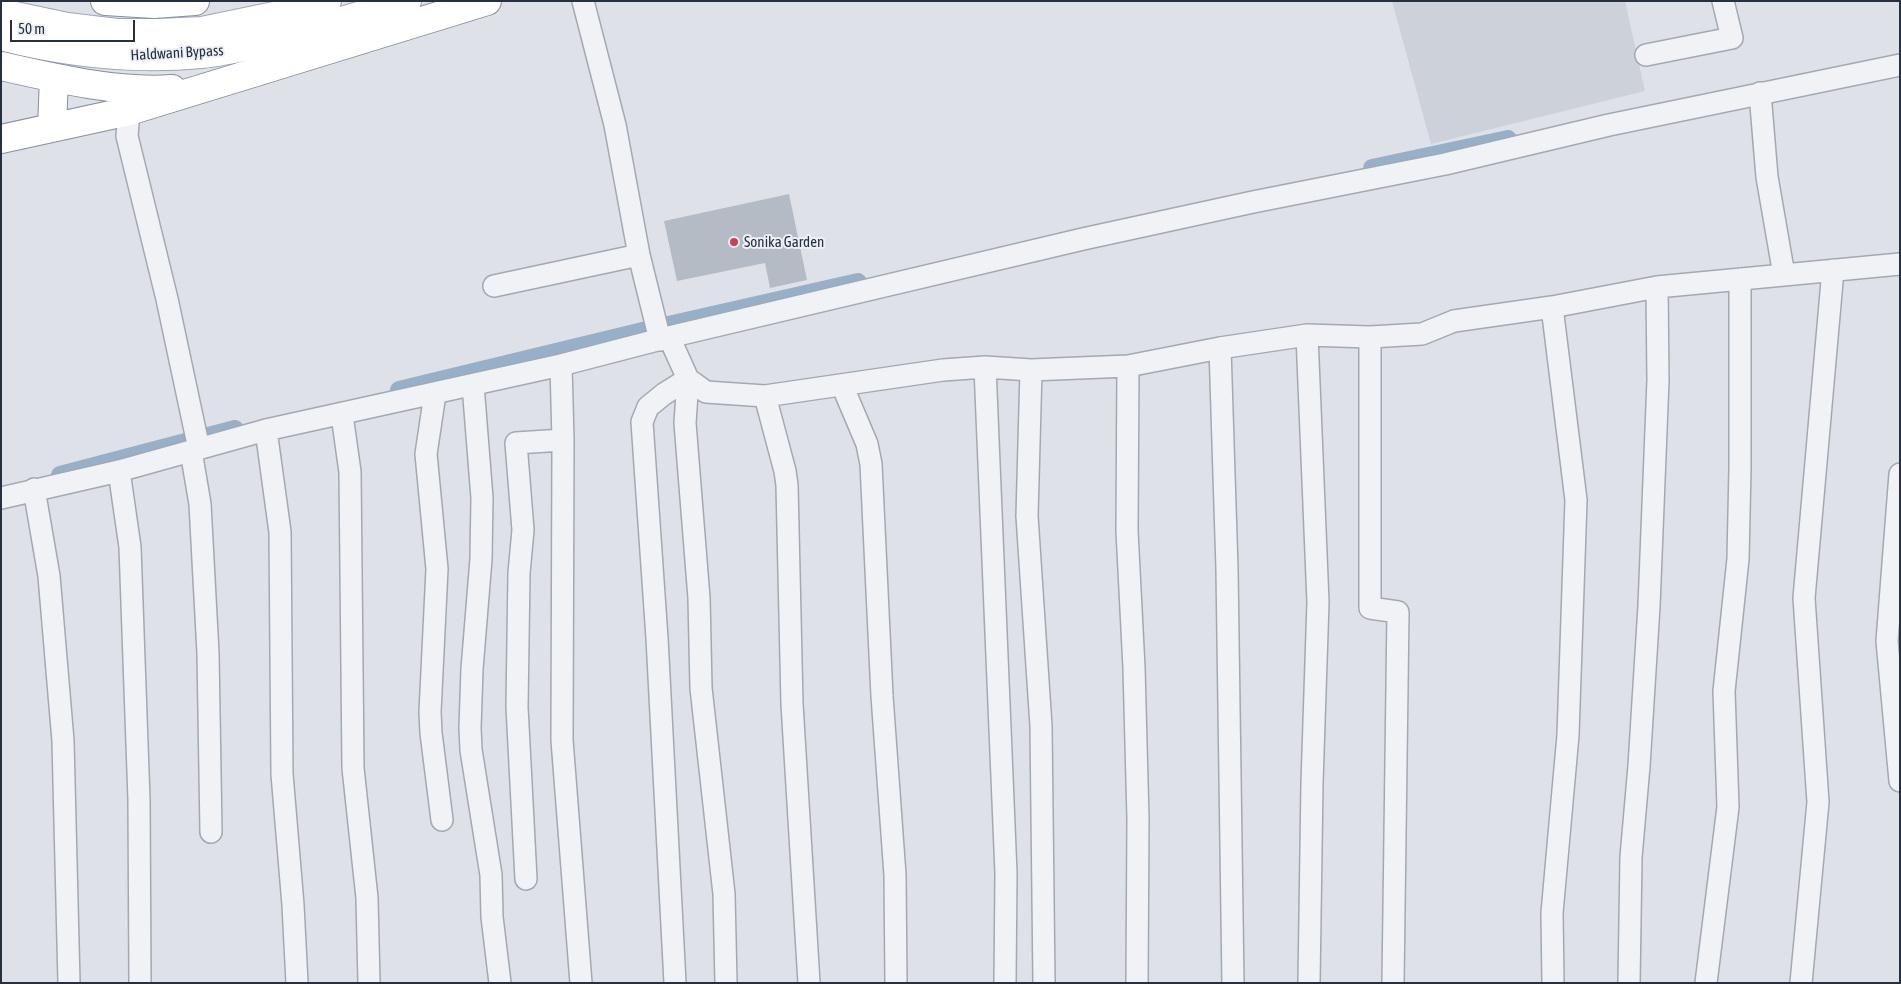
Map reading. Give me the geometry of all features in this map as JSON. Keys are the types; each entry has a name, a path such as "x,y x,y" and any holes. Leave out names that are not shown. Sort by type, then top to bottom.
{"main road":[{"path":"106,1 196,1"},
{"name":"Haldwani Bypass","path":"1,13 68,27 117,33 158,33 202,31 298,11 327,1"},
{"name":"Haldwani Bypass","path":"1,36 52,47 128,56 203,54 243,47 336,24 407,1"},
{"path":"1,139 129,111 487,1"},
{"path":"1,66 72,82 155,91 208,87"},
{"path":"52,128 54,78"}],"street":[{"path":"584,1 615,126 639,255 661,333 688,379 706,392 764,396 943,370 985,367 1031,370 1128,366 1220,348 1307,335 1370,337 1422,334 1454,321 1552,308 1656,288 1900,264"},
{"path":"1646,55 1732,38 1723,1"},
{"path":"1,498 119,471 196,444 342,415 560,365 661,333 1253,202 1445,164 1609,125 1900,65"},
{"path":"1760,93 1767,177 1784,275"},
{"path":"129,111 127,136 166,299 196,444 208,653 211,832"},
{"path":"494,286 639,255"},
{"path":"1801,983 1818,802 1804,598 1833,270"},
{"path":"1706,983 1728,807 1724,691 1738,558 1740,279"},
{"path":"1628,983 1631,857 1649,606 1658,380 1656,288"},
{"path":"1552,308 1576,500 1568,735 1552,913 1554,983"},
{"path":"1307,335 1318,602 1312,783 1310,983"},
{"path":"1370,337 1370,608 1398,612 1392,983"},
{"path":"1220,348 1227,579 1233,983"},
{"path":"560,365 562,440 562,740 581,983"},
{"path":"1128,366 1127,531 1134,668 1137,810 1137,983"},
{"path":"985,367 1006,873 1006,983"},
{"path":"1031,370 1027,516 1041,726 1044,983"},
{"path":"675,983 657,648 642,422 648,407 688,379"},
{"path":"688,379 685,423 699,598 701,688 724,894 726,983"},
{"path":"473,385 482,498 481,559 472,669 470,728 471,750 491,875 492,917 500,983"},
{"path":"842,385 867,444 871,464 882,696 896,875 896,983"},
{"path":"435,394 426,454 437,569 430,705 431,733 442,820"},
{"path":"764,396 787,484 792,704 809,983"},
{"path":"342,415 350,472 353,768 367,898 369,983"},
{"path":"266,430 280,532 282,774 293,905 297,983"},
{"path":"526,879 517,707 519,573 523,530 516,443 562,440"},
{"path":"119,471 130,547 139,800 140,983"},
{"path":"1900,474 1887,641 1900,781"},
{"path":"34,489 49,576 63,741 69,983"}],"shaded area":[{"path":"1392,1 1625,1 1645,91 1431,144"}],"building":[{"name":"Sonika Garden","path":"789,194 807,280 770,288 765,263 677,281 664,221"}],"waterway":[{"path":"1372,168 1508,139"},
{"path":"399,390 651,329 858,282"},
{"path":"60,475 235,429"}],"place":[{"name":"Sonika Garden","path":"734,242"}]}
